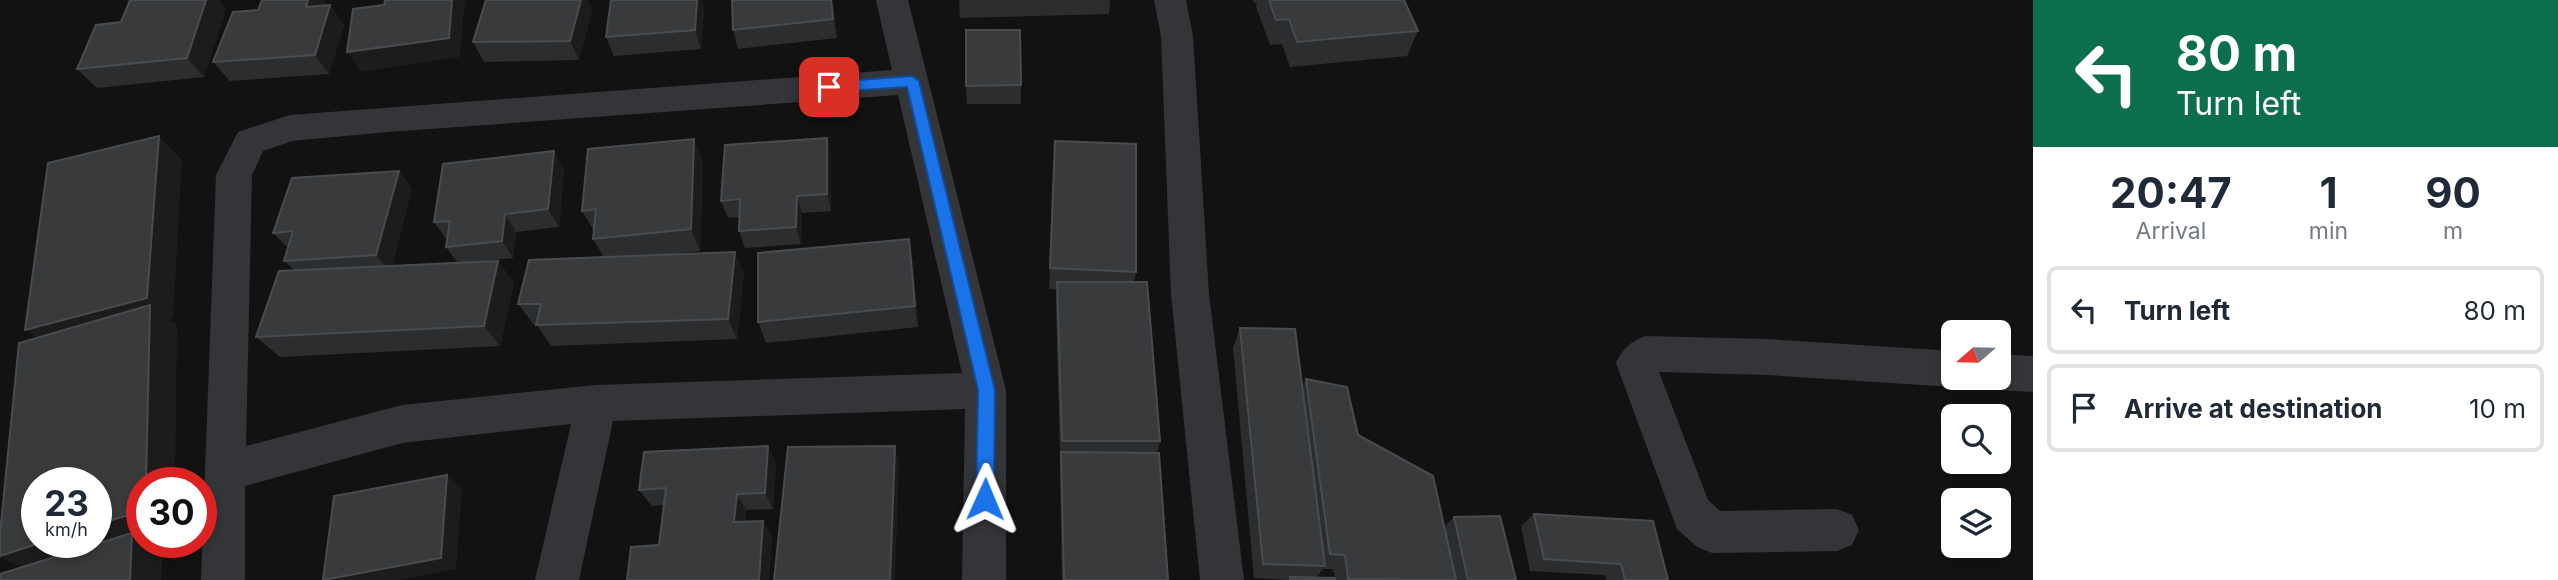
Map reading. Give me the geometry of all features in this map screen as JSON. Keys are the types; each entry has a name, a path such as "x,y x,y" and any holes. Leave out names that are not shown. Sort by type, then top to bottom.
{"street":[{"path":"892,0 986,390 984,580"},
{"path":"1170,0 1177,36 1190,294 1222,580"},
{"path":"223,580 234,175 250,142 290,128 912,81"},
{"path":"1837,530 1712,532 1692,514 1636,363 1645,354 1768,357 1941,368"},
{"path":"2011,373 2033,374"},
{"path":"224,472 402,424 596,403 986,390"},
{"path":"557,580 596,403"}],"building":[{"path":"130,0 206,0 187,58 77,69 96,25 121,22"},
{"path":"262,0 308,0 306,7 330,5 315,55 213,62 233,12 258,10"},
{"path":"385,0 452,0 449,38 347,52 353,9 384,5"},
{"path":"486,0 581,0 570,41 473,42"},
{"path":"611,0 697,0 695,30 606,37"},
{"path":"732,0 831,0 833,19 733,30"},
{"path":"1269,0 1404,0 1418,31 1297,42 1289,19 1276,20"},
{"path":"966,30 1020,30 1021,85 966,86"},
{"path":"159,136 147,298 25,330 48,163"},
{"path":"827,138 827,194 797,196 796,227 739,231 740,199 721,201 725,145"},
{"path":"694,139 691,229 593,239 596,209 582,211 588,149"},
{"path":"1055,141 1136,144 1136,272 1050,268"},
{"path":"554,151 548,209 505,214 502,241 446,247 450,221 434,222 443,164"},
{"path":"399,171 376,255 284,261 293,231 273,233 292,178"},
{"path":"909,239 915,306 758,322 758,253"},
{"path":"735,252 728,319 536,325 541,304 518,304 529,260"},
{"path":"498,261 484,326 256,337 279,271"},
{"path":"1057,282 1147,282 1160,441 1062,441"},
{"path":"150,305 146,467 126,467 126,516 112,520 112,467 21,467 21,549 0,556 0,534 19,343"},
{"path":"1240,328 1295,329 1325,566 1263,564"},
{"path":"1306,379 1347,387 1358,435 1433,476 1456,580 1348,579 1345,555 1330,554"},
{"path":"768,446 765,493 737,494 734,522 763,521 759,580 627,580 631,547 659,545 666,488 639,490 644,452"},
{"path":"895,446 890,580 774,580 788,447"},
{"path":"1061,452 1159,453 1168,580 1064,580"},
{"path":"447,475 441,558 323,580 334,496"},
{"path":"1534,514 1653,521 1668,580 1625,580 1621,564 1544,559"},
{"path":"1500,516 1516,580 1468,580 1454,517"},
{"path":"126,535 126,558 131,558 130,580 0,580 0,574 52,558 112,558 112,539"},
{"path":"1290,577 1335,578 1335,580 1290,580"}],"route":[{"path":"829,87 912,81 986,390 985,499"}]}
